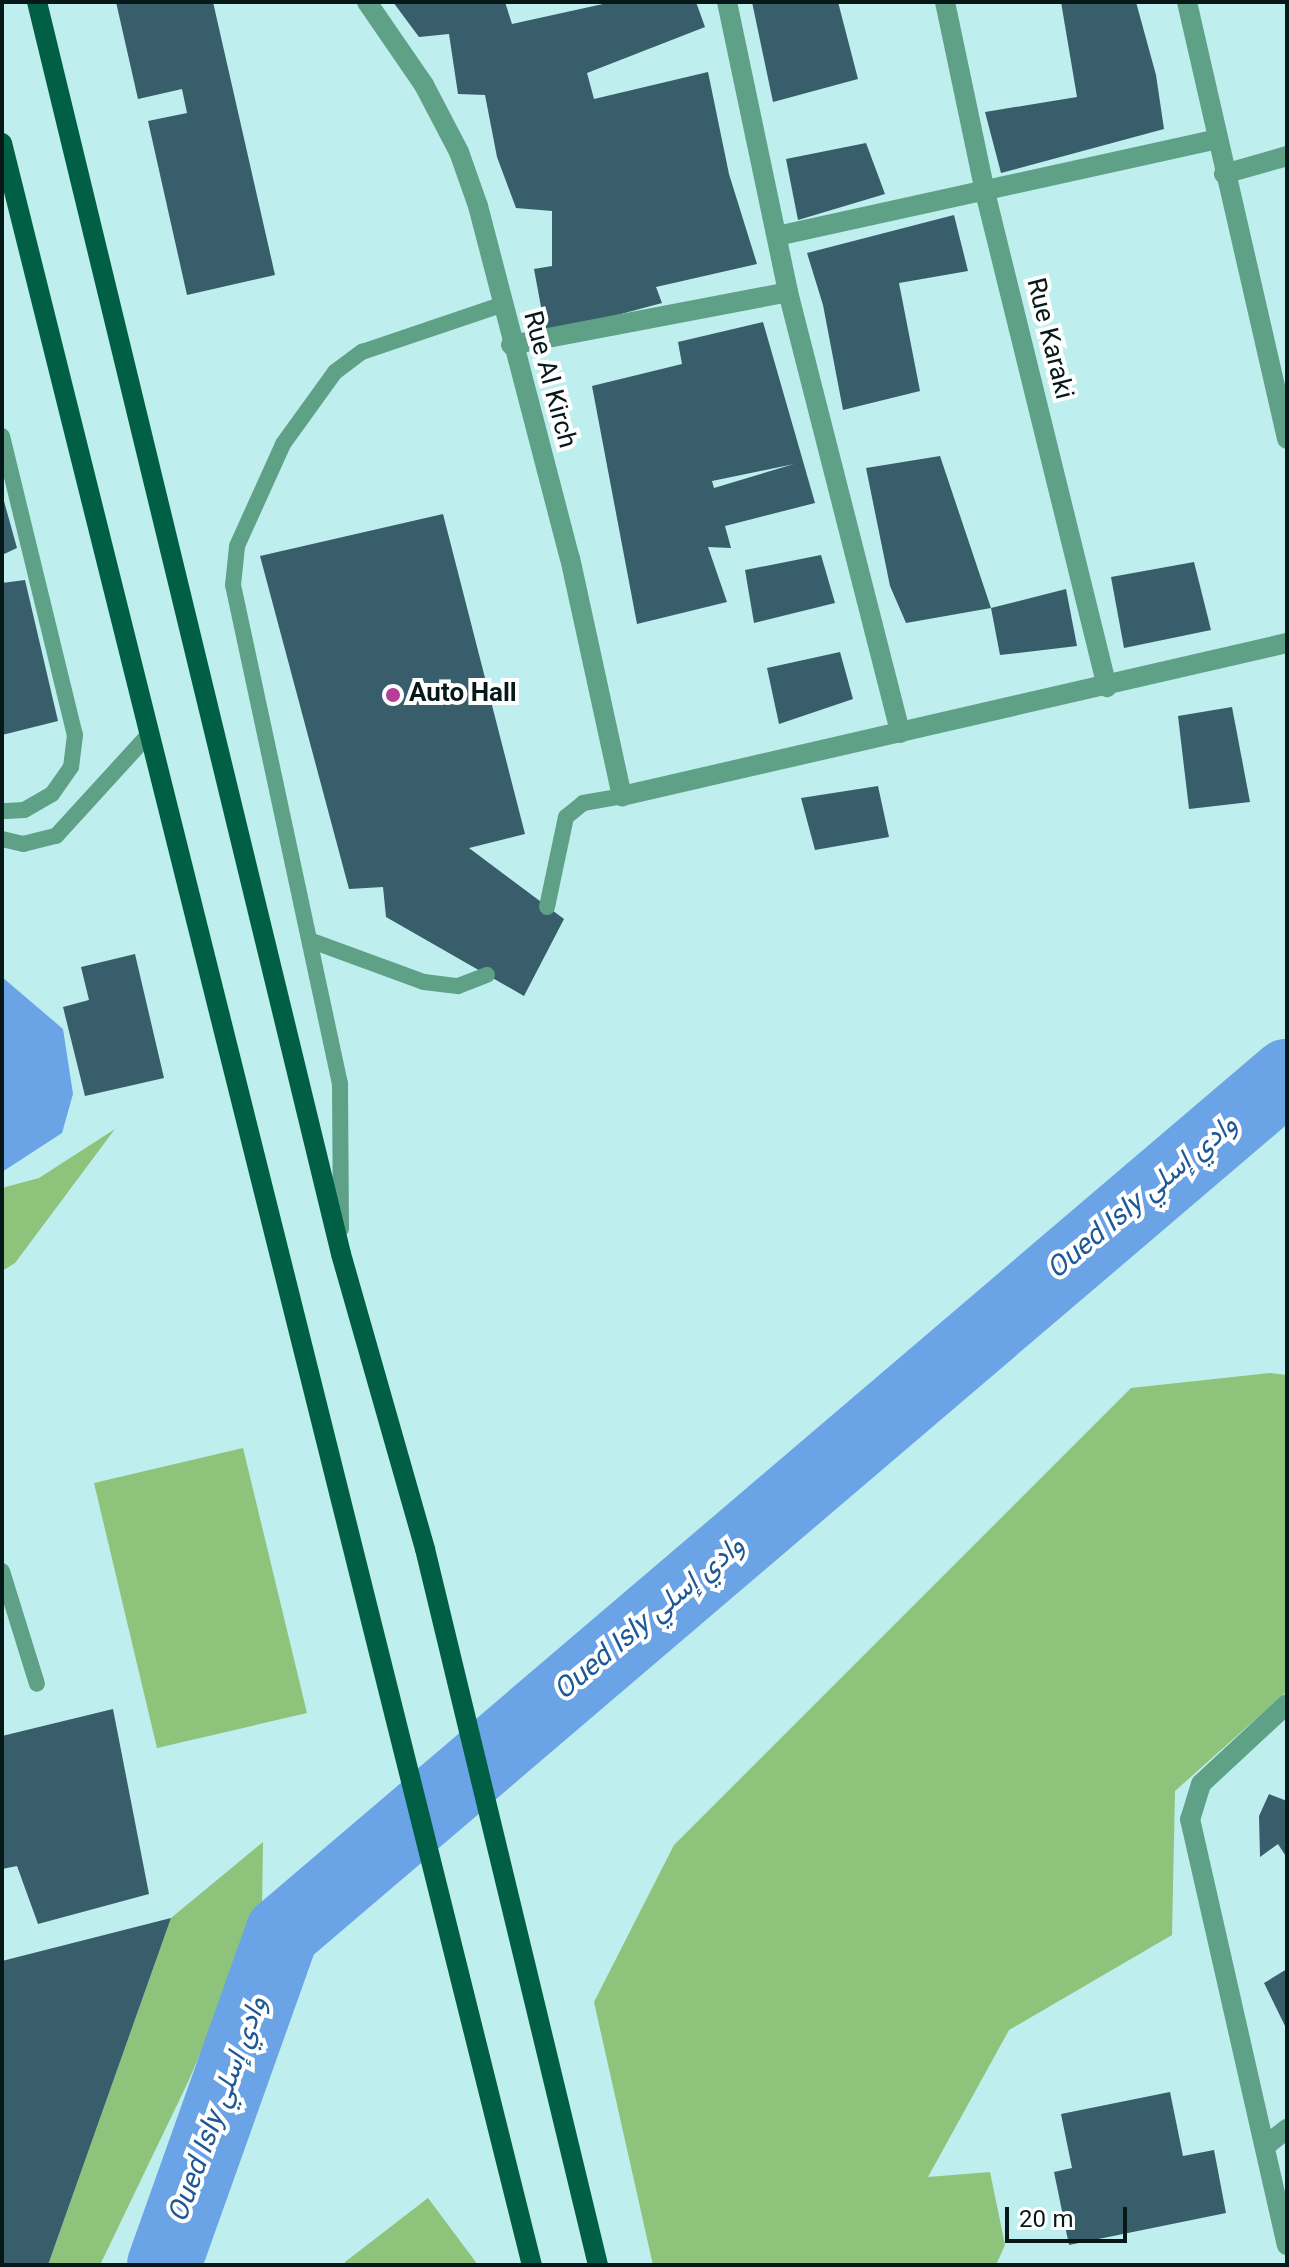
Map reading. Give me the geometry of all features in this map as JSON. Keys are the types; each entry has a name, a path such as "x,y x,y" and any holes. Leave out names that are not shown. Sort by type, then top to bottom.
{"main road":[{"path":"37,2 341,1254 440,1612 598,2265"},
{"path":"2,143 377,1634 532,2265"}],"street":[{"name":"Rue Al Kirch","path":"367,2 424,85 459,152 570,558 622,796"},
{"path":"727,2 788,292 900,733"},
{"name":"Rue Karaki","path":"945,2 985,192 1107,687"},
{"path":"1187,2 1215,140 1287,439"},
{"path":"777,236 1215,140"},
{"path":"1224,174 1287,156"},
{"path":"511,345 788,292"},
{"path":"622,796 1107,687 1287,643"},
{"path":"1287,1704 1201,1784 1192,1803 1192,1838 1287,2245"},
{"path":"1265,2146 1287,2129"}],"lane":[{"path":"341,1254 340,1084 312,941 233,585 237,546 283,444 335,372 362,352 501,305"},
{"path":"2,436 75,735 71,767 52,794 24,810 2,811"},
{"path":"2,839 23,844 56,836 150,733"},
{"path":"547,907 566,817 583,803 622,796"},
{"path":"312,941 424,982 458,986 487,975"},
{"path":"2,1571 37,1684"}],"green space":[{"path":"115,1129 15,1263 2,1271 2,1188 39,1178"},
{"path":"1270,1373 1287,1375 1287,1691 1175,1791 1172,1935 1009,2030 928,2177 990,2172 1005,2245 996,2265 653,2265 594,2002 674,1845 1131,1388"},
{"path":"243,1448 307,1713 157,1748 94,1483"},
{"path":"263,1842 262,1909 188,2082 100,2265 48,2265 171,1918"},
{"path":"428,2198 478,2265 345,2265 345,2262"}],"water":[{"path":"2,977 63,1029 73,1094 62,1133 2,1172"}],"building":[{"path":"116,2 213,2 275,275 187,295 148,121 187,113 182,89 138,99"},
{"path":"393,2 505,2 512,24 612,2 696,2 705,27 587,73 594,99 708,72 729,174 757,264 656,287 662,303 546,334 534,269 552,266 552,211 516,208 497,157 485,95 458,94 449,34 419,37"},
{"path":"752,2 838,2 858,79 773,102"},
{"path":"1061,2 1136,2 1156,75 1164,129 1001,173 985,112 1077,97"},
{"path":"866,143 885,194 798,220 786,159"},
{"path":"954,215 968,271 899,283 920,391 843,410 823,305 807,253"},
{"path":"763,322 815,503 725,526 731,548 708,547 727,602 637,624 592,386 682,364 678,342","holes":["794,464 714,488 712,481"]},
{"path":"940,456 991,608 906,623 890,586 866,468"},
{"path":"2,494 17,548 2,555"},
{"name":"Auto Hall","path":"443,514 525,834 469,848 564,919 524,996 386,917 383,887 349,889 260,556"},
{"path":"821,555 835,603 754,623 745,570"},
{"path":"1194,562 1211,630 1124,648 1111,577"},
{"path":"25,580 58,721 2,735 2,583"},
{"path":"1066,589 1077,646 1000,655 991,608"},
{"path":"840,652 853,699 779,724 767,668"},
{"path":"1232,707 1250,802 1189,809 1178,716"},
{"path":"878,786 889,837 815,850 801,798"},
{"path":"135,954 164,1078 85,1096 63,1007 89,1000 81,967"},
{"path":"113,1709 149,1894 38,1924 17,1866 2,1869 2,1736"},
{"path":"1269,1794 1287,1801 1287,1858 1278,1844 1260,1857 1259,1816"},
{"path":"171,1918 48,2265 2,2265 2,1961"},
{"path":"1287,1969 1287,2030 1264,1983"},
{"path":"1170,2092 1183,2156 1214,2150 1226,2213 1069,2245 1054,2172 1072,2168 1061,2114"}],"waterway":[{"name":"Oued Isly وادي إسلي","path":"164,2265 282,1933 1287,1076"}],"place":[{"name":"Auto Hall","path":"393,695"}]}
